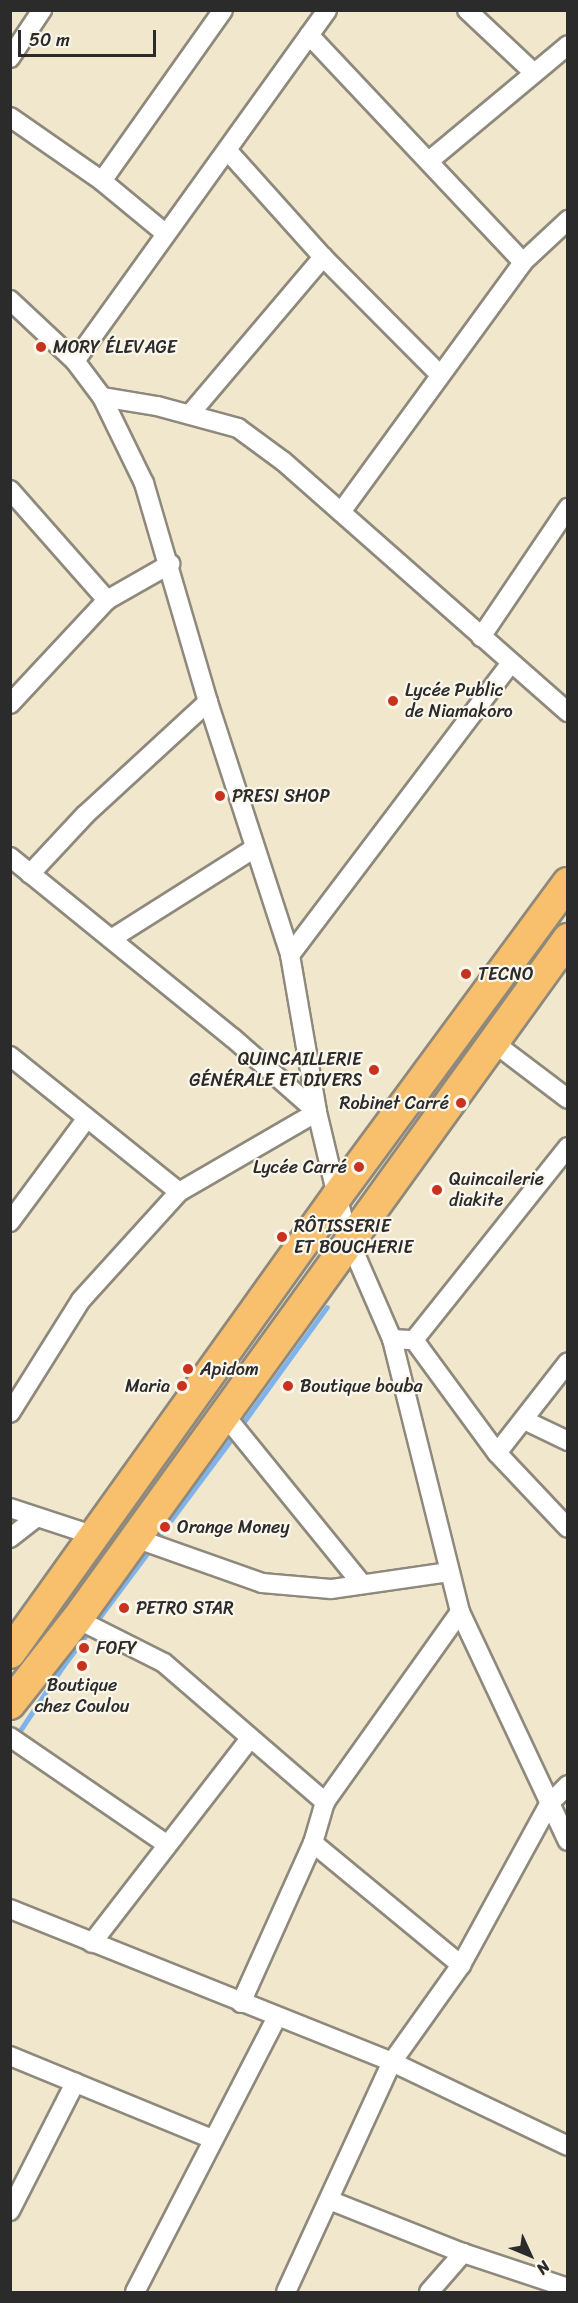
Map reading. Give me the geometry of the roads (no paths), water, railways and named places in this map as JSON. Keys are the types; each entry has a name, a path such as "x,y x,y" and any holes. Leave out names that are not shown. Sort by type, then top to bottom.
{"main road":[{"path":"10,1653 337,1196 567,884"},
{"path":"10,1704 77,1619 223,1413 567,939"}],"street":[{"path":"10,58 42,10"},
{"path":"102,181 223,10"},
{"path":"75,361 327,10"},
{"path":"467,10 534,73"},
{"path":"309,35 523,262"},
{"path":"429,162 567,46"},
{"path":"429,162 567,46"},
{"path":"10,117 102,181 166,234"},
{"path":"227,150 323,257 440,375"},
{"path":"341,512 523,262 567,220"},
{"path":"190,414 323,257"},
{"path":"10,300 75,361 102,397 144,483 170,564 208,702 290,955 317,1112 337,1196 349,1240 392,1339 460,1612 567,1841"},
{"path":"102,397 190,414 238,428 341,512 567,712"},
{"path":"10,490 107,600"},
{"path":"481,637 567,508"},
{"path":"10,704 107,600 170,564"},
{"path":"290,955 511,663"},
{"path":"30,874 85,815 208,702"},
{"path":"111,939 255,848"},
{"path":"10,857 233,1038 317,1112"},
{"path":"493,1042 567,1099"},
{"path":"10,1056 179,1192"},
{"path":"10,1413 81,1300 179,1192 317,1112"},
{"path":"10,1222 87,1118"},
{"path":"414,1340 567,1147"},
{"path":"392,1339 414,1340"},
{"path":"414,1340 497,1453 567,1528"},
{"path":"497,1453 567,1362"},
{"path":"223,1413 362,1584"},
{"path":"524,1420 567,1441"},
{"path":"10,1508 34,1519 95,1536"},
{"path":"10,1538 34,1519"},
{"path":"135,1538 262,1583 331,1589 449,1572"},
{"path":"241,2003 313,1843 325,1802 460,1612"},
{"path":"77,1619 164,1664 249,1740 325,1802"},
{"path":"10,1737 166,1844"},
{"path":"92,1942 249,1740"},
{"path":"286,2292 392,2062 461,1965 549,1804 567,1785"},
{"path":"313,1843 461,1965"},
{"path":"10,1909 392,2062 567,2146"},
{"path":"135,2292 277,2017"},
{"path":"10,2056 212,2139"},
{"path":"10,2211 75,2083"},
{"path":"329,2200 463,2253 567,2288"},
{"path":"429,2292 463,2253"}],"waterway":[{"path":"240,1427 327,1307"},
{"path":"156,1540 235,1434"},
{"path":"15,1738 63,1666 151,1548"}],"place":[{"name":"MORY ÉLEVAGE","path":"41,347"},
{"name":"Lycée Public de Niamakoro","path":"393,701"},
{"name":"PRESI SHOP","path":"220,796"},
{"name":"TECNO","path":"466,974"},
{"name":"QUINCAILLERIE GÉNÉRALE ET DIVERS","path":"374,1070"},
{"name":"Robinet Carré","path":"461,1103"},
{"name":"Lycée Carré","path":"359,1167"},
{"name":"Quincailerie diakite","path":"437,1190"},
{"name":"RÔTISSERIE ET BOUCHERIE","path":"282,1237"},
{"name":"Apidom","path":"188,1369"},
{"name":"Maria","path":"182,1386"},
{"name":"Boutique bouba","path":"288,1386"},
{"name":"Orange Money","path":"165,1527"},
{"name":"PETRO STAR","path":"124,1608"},
{"name":"FOFY","path":"84,1648"},
{"name":"Boutique chez Coulou","path":"82,1666"}]}
